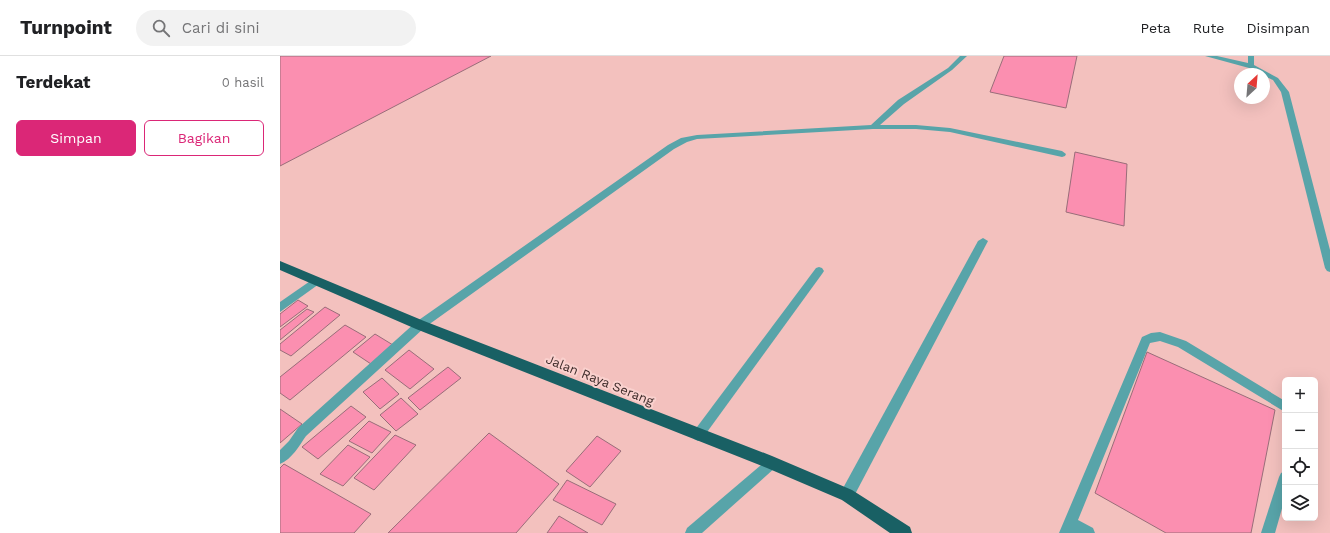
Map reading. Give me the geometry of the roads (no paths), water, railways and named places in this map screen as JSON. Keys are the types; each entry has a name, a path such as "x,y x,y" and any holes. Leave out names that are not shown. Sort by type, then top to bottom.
{"highway":[{"name":"Jalan Raya Serang","path":"280,265 420,324 772,464 847,496 904,533"}],"street":[{"path":"873,127 901,102 950,69 964,56"},
{"path":"1208,56 1251,66 1276,79 1285,92 1330,268"},
{"path":"1251,56 1251,66"},
{"path":"280,458 293,445 302,432 420,324 671,147 684,140 697,137 873,127 950,130 1062,154"},
{"path":"847,496 983,240"},
{"path":"698,435 819,271"},
{"path":"280,308 316,281"},
{"path":"1088,533 1068,528 1146,340 1152,336 1164,336 1182,344 1282,405"},
{"path":"692,533 772,464"},
{"path":"1268,533 1283,485"}]}
